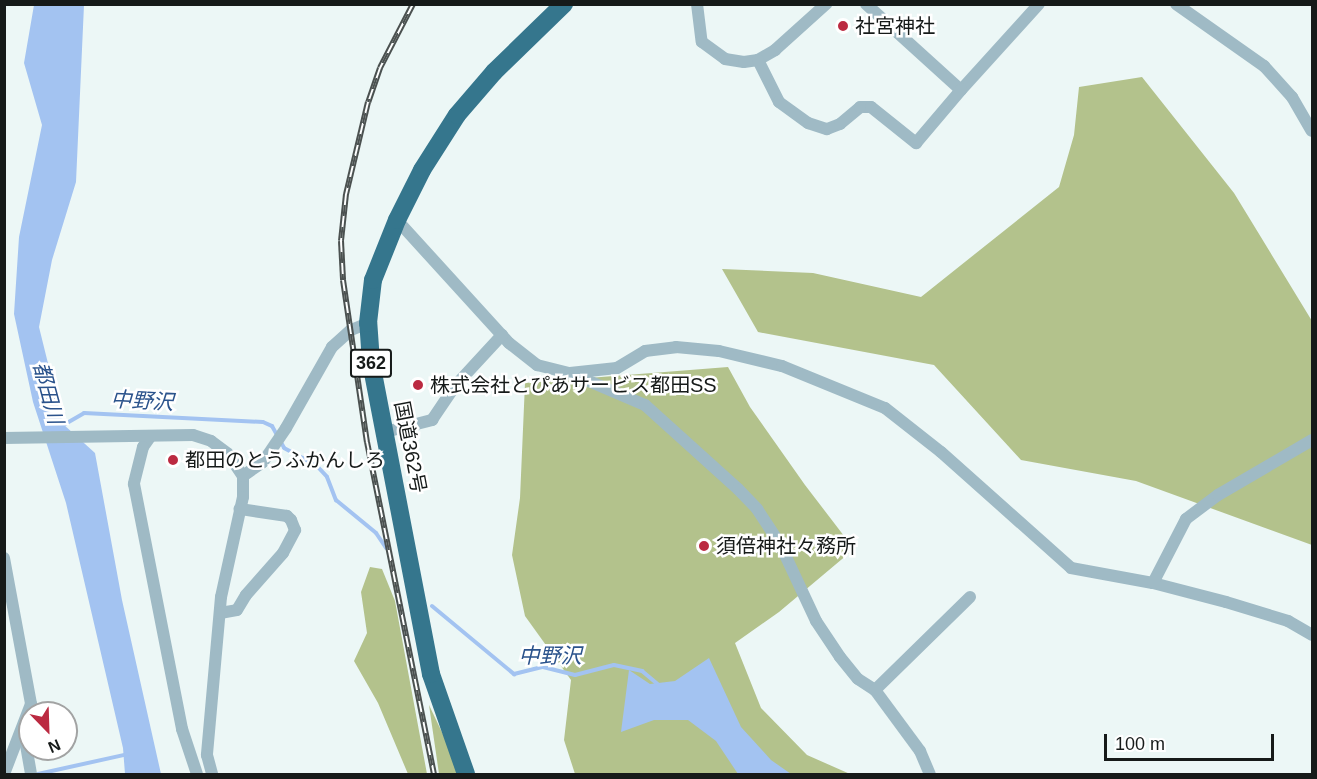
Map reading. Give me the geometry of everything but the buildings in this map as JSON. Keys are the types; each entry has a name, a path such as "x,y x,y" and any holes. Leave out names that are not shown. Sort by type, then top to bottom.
{"highway":[{"name":"国道362号","path":"466,774 432,674 371,362 368,323 373,280 397,220 422,170 457,115 494,72 564,4"}],"street":[{"path":"697,4 702,42 725,59 744,62 758,60 775,50 826,4"},
{"path":"866,4 961,90"},
{"path":"758,60 779,102 808,123 827,129 840,124 860,107 871,107 916,143 1039,4"},
{"path":"1176,4 1264,66 1292,97 1312,131"},
{"path":"397,220 502,335 537,365 570,373 645,405 738,489 757,509 780,544 816,621 840,657 858,678 875,690 920,750 930,774"},
{"path":"243,476 264,462 332,347 351,330 368,323"},
{"path":"385,432 432,420 454,387 502,335"},
{"path":"570,373 617,368 645,351 676,347 718,351 782,366 885,408 941,452 1071,568 1153,583 1288,621 1312,635"},
{"path":"4,438 193,435 211,441 228,454 243,476 240,509 220,613 207,754 212,774"},
{"path":"150,437 143,447 134,484 182,729 197,774"},
{"path":"1153,583 1186,519 1218,495 1312,440"},
{"path":"220,613 237,610 246,595 283,553 295,530 287,516 240,509"},
{"path":"4,558 6,587 30,701"},
{"path":"875,690 970,597"},
{"path":"18,741 6,774 30,772"}],"green space":[{"path":"1142,77 1234,193 1312,321 1312,545 1136,481 1021,460 934,365 758,332 722,269 813,273 921,297 1059,187 1074,135 1079,87"},
{"path":"728,367 750,407 854,549 779,612 735,643 761,708 807,755 850,774 575,774 564,740 571,680 525,616 512,555 520,498 525,383"},
{"path":"370,567 382,569 395,601 427,774 408,774 378,703 354,661 367,633 361,592"},
{"path":"429,705 450,749 459,774 439,774"}],"water":[{"name":"都田川","path":"34,5 84,5 76,182 52,260 39,327 63,424 95,453 122,600 161,774 125,774 123,748 66,503 33,402 14,314 19,237 42,125 24,63"},
{"path":"709,658 741,727 771,760 791,774 738,774 716,741 688,720 654,720 621,732 629,670 650,684 675,681"}],"waterway":[{"name":"中野沢","path":"60,427 84,413 263,422 272,426 284,448 316,465 327,477 336,500 376,533 386,548"},
{"name":"中野沢","path":"432,606 514,674 543,667 575,675 614,665 642,671 660,686"},
{"path":"38,774 128,754"}],"railway":[{"path":"413,4 380,68 368,102 346,194 341,241 343,280 367,442 434,774"}],"place":[{"name":"社宮神社","path":"843,26"},
{"name":"株式会社とぴあサービス都田SS","path":"418,385"},
{"name":"都田のとうふかんしろ","path":"173,460"},
{"name":"須倍神社々務所","path":"704,546"}]}
